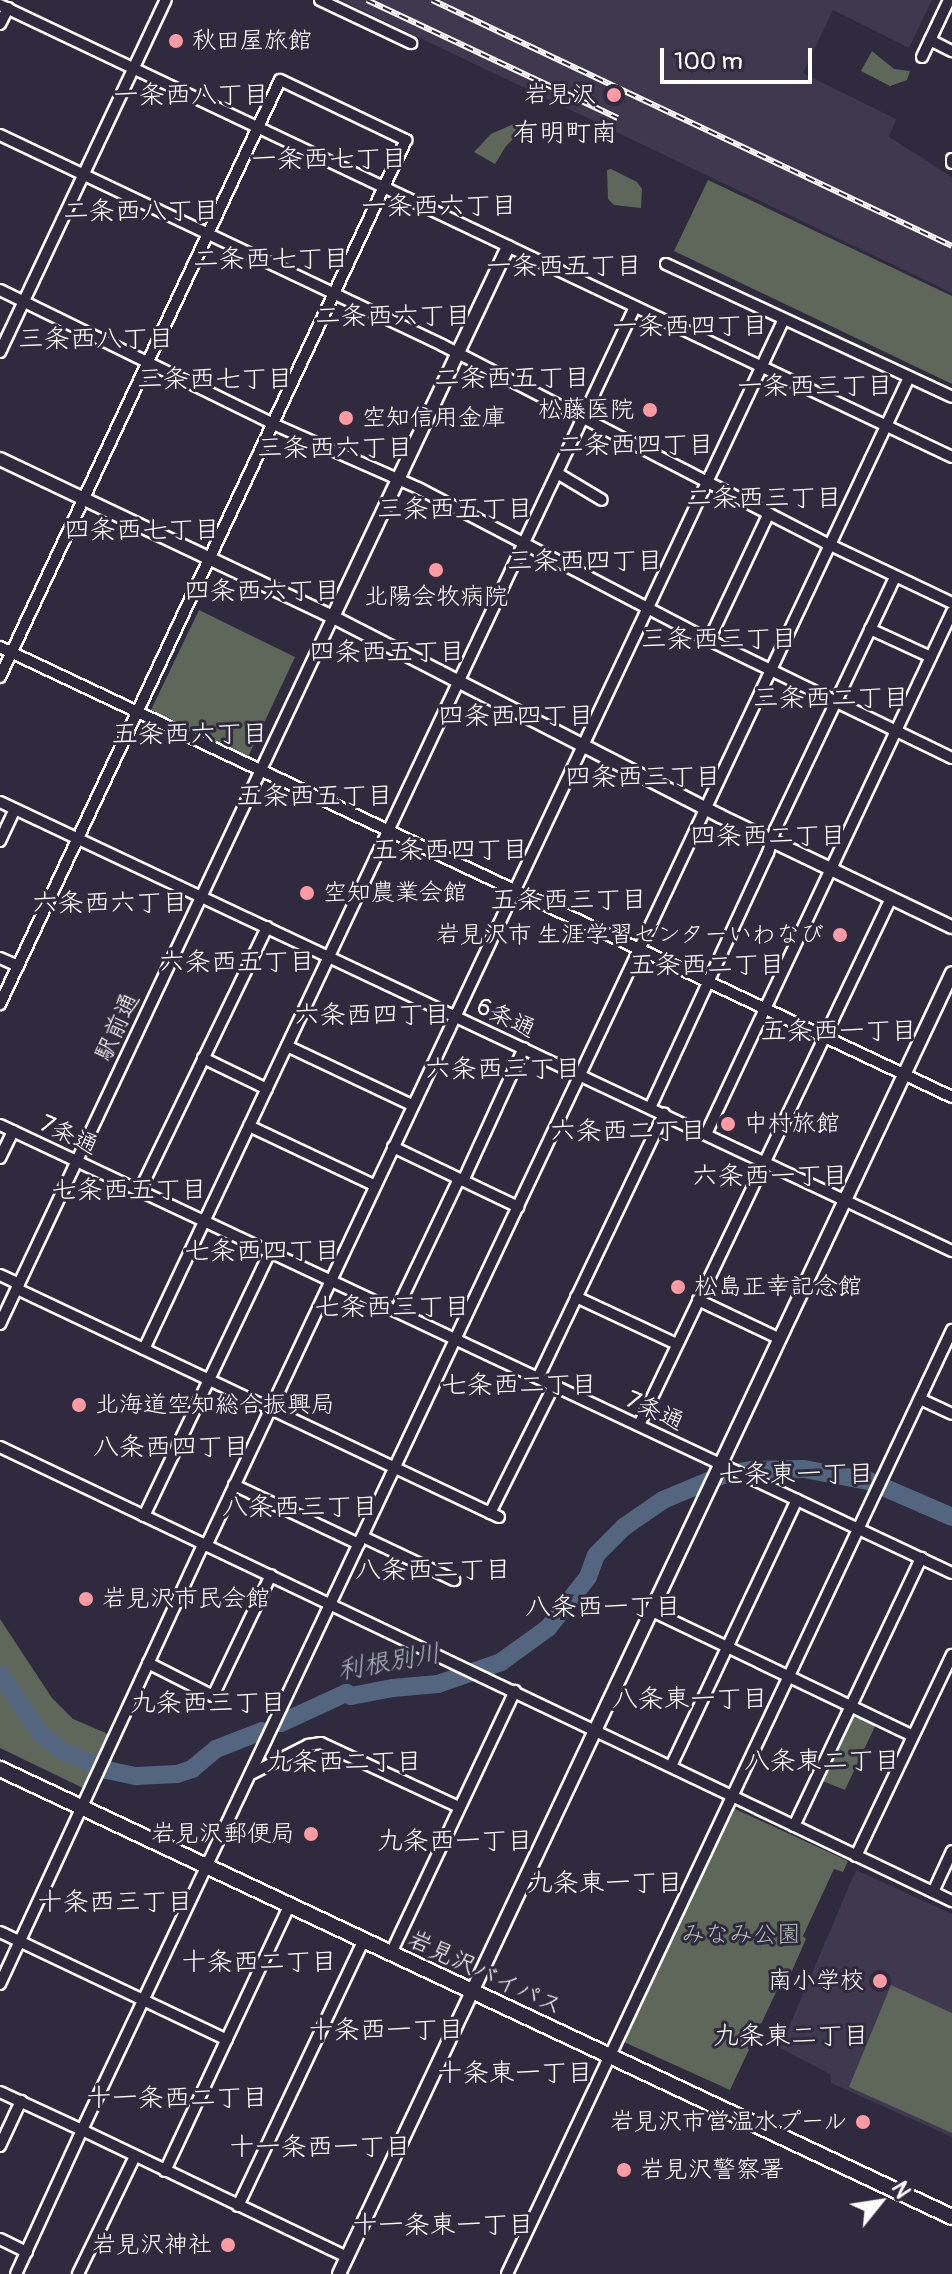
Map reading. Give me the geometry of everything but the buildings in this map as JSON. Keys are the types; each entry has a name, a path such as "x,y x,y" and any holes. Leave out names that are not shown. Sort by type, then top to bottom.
{"highway":[{"name":"岩見沢バイパス","path":"0,1769 952,2217"}],"main road":[{"path":"333,617 508,247"},
{"path":"0,459 333,617 706,809 952,927"},
{"path":"339,2274 696,1516 725,1466 728,1451 952,973"}],"street":[{"path":"0,352 166,0"},
{"path":"320,0 411,43"},
{"path":"922,57 949,0"},
{"path":"0,24 4,6 952,457"},
{"path":"930,40 952,51"},
{"path":"0,677 280,80 406,140 0,1004"},
{"path":"0,135 457,353 830,545 952,603"},
{"path":"666,264 952,397"},
{"path":"0,290 273,424 398,480 709,640 952,758"},
{"path":"144,1349 635,307"},
{"path":"0,1984 148,1663 784,319"},
{"path":"16,2274 909,377"},
{"path":"557,473 602,500"},
{"path":"709,640 769,513"},
{"path":"650,1108 895,577"},
{"path":"706,1134 952,612"},
{"name":"駅前通","path":"0,1324 333,617"},
{"path":"870,629 931,657"},
{"path":"0,647 952,1097"},
{"name":"6条通","path":"0,802 952,1251"},
{"path":"0,841 15,809"},
{"path":"639,1425 891,898"},
{"path":"140,1190 267,927"},
{"path":"0,958 18,966"},
{"path":"287,1046 412,1105"},
{"path":"396,1311 524,1048"},
{"path":"203,1058 267,1089"},
{"path":"538,1378 664,1114"},
{"name":"7条通","path":"0,1125 793,1499"},
{"path":"249,1126 374,1185"},
{"path":"0,1158 13,1131"},
{"path":"393,1147 518,1207"},
{"path":"144,1516 270,1252"},
{"path":"0,1275 144,1349 494,1515 554,1385"},
{"path":"576,1297 677,1344"},
{"path":"698,1300 780,1339"},
{"path":"507,2274 858,1529 948,1347 952,1330"},
{"path":"920,1399 952,1414"},
{"path":"0,1447 735,1794 794,1826 952,1901"},
{"path":"234,1485 454,1580"},
{"path":"672,1764 728,1648 793,1499 952,1573"},
{"path":"794,1826 921,1558"},
{"path":"148,1663 213,1696 271,1575"},
{"path":"652,1611 913,1736"},
{"path":"856,1856 952,1655"},
{"path":"391,1953 515,1691"},
{"path":"253,1773 308,1745 321,1743 459,1807"},
{"path":"933,1892 952,1851"},
{"path":"165,2171 289,1906"},
{"path":"0,1932 227,2040"},
{"path":"238,2206 364,1940"},
{"path":"0,2092 347,2257"},
{"path":"0,2146 21,2101"},
{"path":"78,2274 135,2156"},
{"path":"0,2239 27,2252"}],"shaded area":[{"path":"341,0 932,0 909,48 833,10 803,73 896,119 889,137 952,177 952,293"},
{"name":"南小学校","path":"856,1870 952,1914 952,2137 831,2083 830,2074 780,2048"}],"green space":[{"path":"872,51 894,69 910,71 907,80 890,86 861,71"},
{"path":"518,122 523,129 506,146 495,164 474,152 491,134"},
{"path":"611,169 637,182 642,189 641,208 614,205 608,199 607,170"},
{"path":"708,180 952,296 952,384 674,251"},
{"path":"199,610 295,657 248,757 151,710"},
{"path":"0,1619 52,1698 73,1719 108,1734 83,1788 0,1748"},
{"path":"852,1710 877,1722 845,1790 820,1780"},
{"name":"みなみ公園","path":"733,1808 848,1861 843,1872 834,1869 803,1936 806,1939 784,1989 777,1990 730,2090 624,2042"},
{"path":"891,1985 952,2013 952,2133 849,2087"}],"waterway":[{"name":"利根別川","path":"281,1723 346,1693 351,1696 438,1684 501,1662 548,1628 588,1577 596,1555 624,1527 663,1500 720,1476 752,1470 804,1469 869,1481 952,1517"},
{"name":"利根別川","path":"0,1674 41,1734 63,1751 107,1770 136,1776 177,1774 192,1769 216,1749 262,1731"}],"railway":[{"path":"367,0 618,118"},
{"path":"432,0 952,246"}],"place":[{"name":"秋田屋旅館","path":"176,41"},
{"name":"岩見沢","path":"614,95"},
{"name":"松藤医院","path":"650,410"},
{"name":"空知信用金庫","path":"346,418"},
{"name":"北陽会牧病院","path":"436,570"},
{"name":"空知農業会館","path":"307,893"},
{"name":"岩見沢市 生涯学習センターいわなび","path":"840,935"},
{"name":"中村旅館","path":"728,1124"},
{"name":"松島正幸記念館","path":"678,1287"},
{"name":"北海道空知総合振興局","path":"79,1405"},
{"name":"岩見沢市民会館","path":"86,1599"},
{"name":"岩見沢郵便局","path":"311,1834"},
{"name":"南小学校","path":"880,1981"},
{"name":"岩見沢市営温水プール","path":"863,2122"},
{"name":"岩見沢警察署","path":"624,2170"},
{"name":"岩見沢神社","path":"228,2245"}],"district":[{"name":"一条西八丁目","path":"191,96"},
{"name":"有明町南","path":"565,134"},
{"name":"一条西七丁目","path":"329,160"},
{"name":"一条西六丁目","path":"439,207"},
{"name":"二条西八丁目","path":"141,212"},
{"name":"二条西七丁目","path":"271,260"},
{"name":"一条西五丁目","path":"564,267"},
{"name":"二条西六丁目","path":"393,317"},
{"name":"一条西四丁目","path":"690,327"},
{"name":"三条西八丁目","path":"96,340"},
{"name":"二条西五丁目","path":"512,379"},
{"name":"三条西七丁目","path":"215,380"},
{"name":"一条西三丁目","path":"815,387"},
{"name":"二条西四丁目","path":"636,446"},
{"name":"三条西六丁目","path":"335,449"},
{"name":"二条西三丁目","path":"764,499"},
{"name":"三条西五丁目","path":"455,510"},
{"name":"四条西七丁目","path":"142,531"},
{"name":"三条西四丁目","path":"585,562"},
{"name":"四条西六丁目","path":"262,592"},
{"name":"三条西三丁目","path":"719,640"},
{"name":"四条西五丁目","path":"387,653"},
{"name":"三条西二丁目","path":"831,699"},
{"name":"四条西四丁目","path":"516,717"},
{"name":"五条西六丁目","path":"190,735"},
{"name":"四条西三丁目","path":"643,778"},
{"name":"五条西五丁目","path":"315,797"},
{"name":"四条西二丁目","path":"768,837"},
{"name":"五条西四丁目","path":"450,851"},
{"name":"五条西三丁目","path":"569,901"},
{"name":"六条西六丁目","path":"110,904"},
{"name":"六条西五丁目","path":"237,963"},
{"name":"五条西二丁目","path":"707,966"},
{"name":"六条西四丁目","path":"372,1016"},
{"name":"五条西一丁目","path":"839,1032"},
{"name":"六条西三丁目","path":"503,1070"},
{"name":"六条西二丁目","path":"628,1132"},
{"name":"六条西一丁目","path":"770,1177"},
{"name":"七条西五丁目","path":"129,1191"},
{"name":"七条西四丁目","path":"262,1252"},
{"name":"七条西三丁目","path":"392,1308"},
{"name":"七条西二丁目","path":"519,1386"},
{"name":"八条西四丁目","path":"171,1448"},
{"name":"七条東一丁目","path":"796,1475"},
{"name":"八条西三丁目","path":"300,1508"},
{"name":"八条西二丁目","path":"433,1571"},
{"name":"八条西一丁目","path":"603,1608"},
{"name":"八条東一丁目","path":"690,1700"},
{"name":"九条西三丁目","path":"208,1704"},
{"name":"八条東二丁目","path":"822,1762"},
{"name":"九条西二丁目","path":"344,1763"},
{"name":"九条西一丁目","path":"455,1842"},
{"name":"九条東一丁目","path":"605,1884"},
{"name":"十条西三丁目","path":"115,1903"},
{"name":"十条西二丁目","path":"259,1963"},
{"name":"十条西一丁目","path":"386,2031"},
{"name":"九条東二丁目","path":"791,2037"},
{"name":"十条東一丁目","path":"515,2074"},
{"name":"十一条西二丁目","path":"177,2099"},
{"name":"十一条西一丁目","path":"320,2148"},
{"name":"十一条東一丁目","path":"443,2226"}]}
